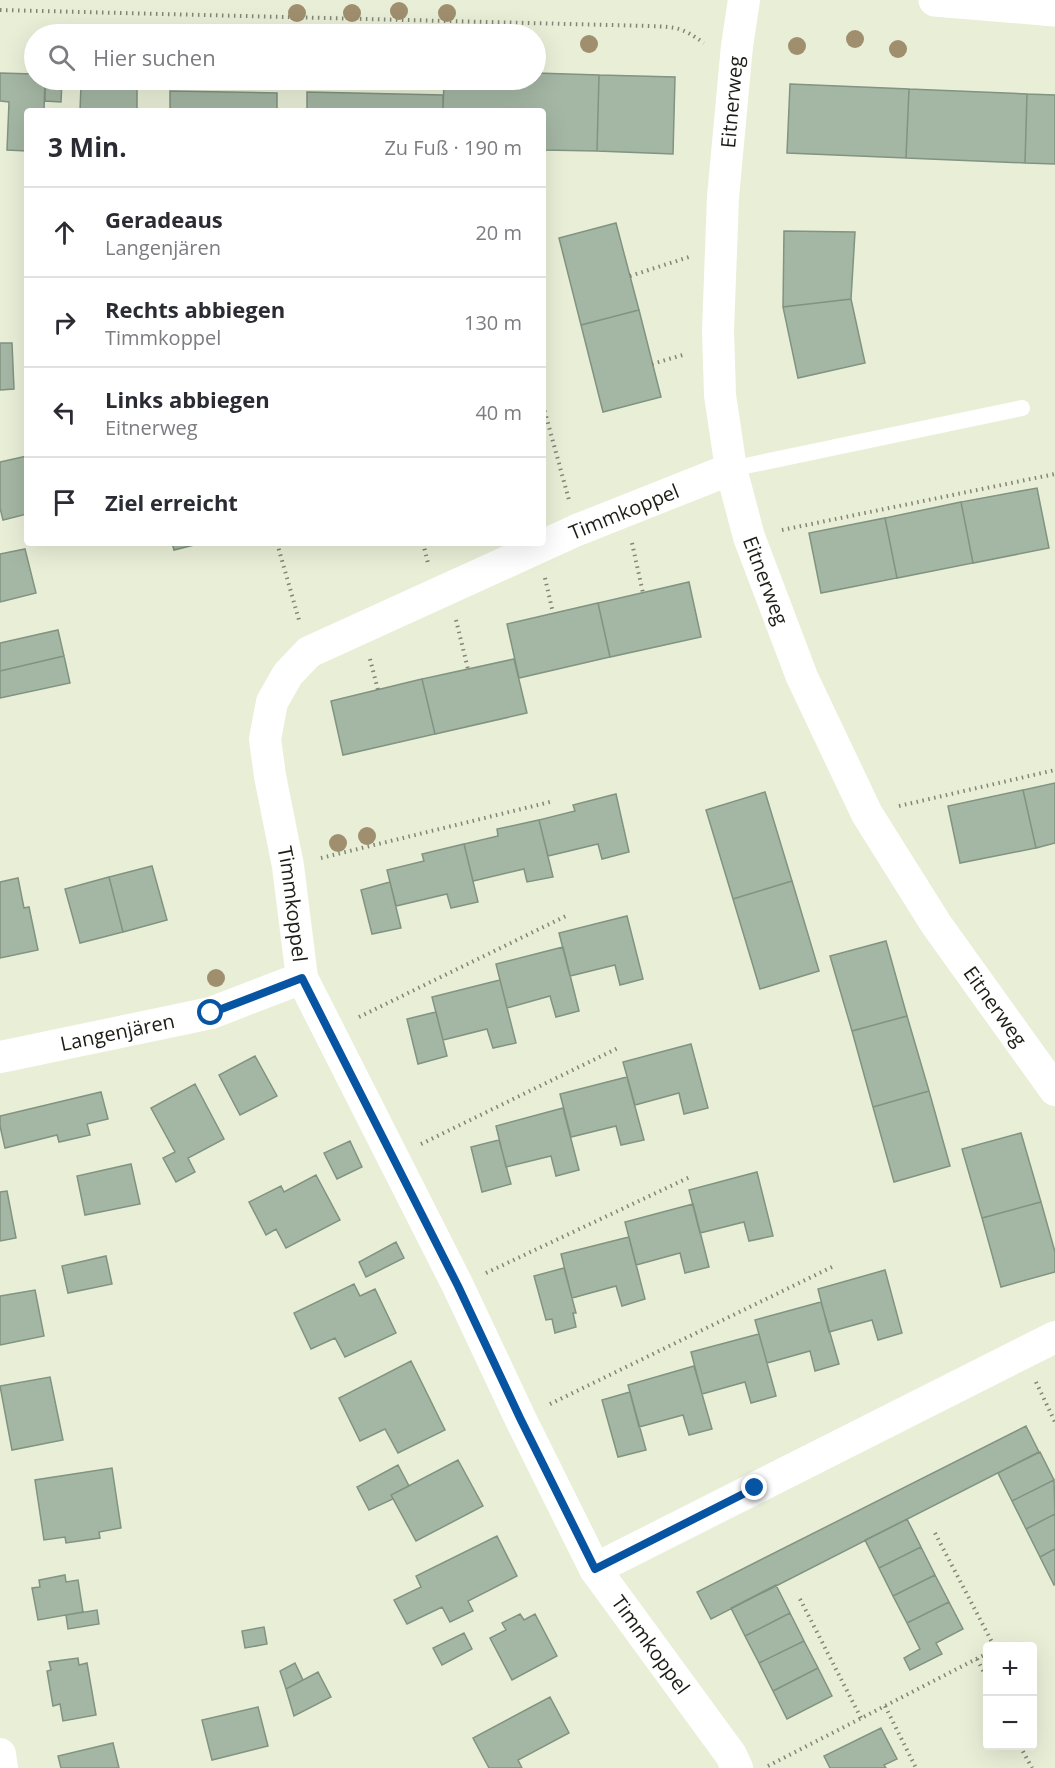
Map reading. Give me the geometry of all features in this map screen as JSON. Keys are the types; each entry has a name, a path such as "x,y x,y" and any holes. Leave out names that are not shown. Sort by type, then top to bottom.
{"street":[{"name":"Eitnerweg","path":"744,0 737,46 723,196 718,331 720,395 731,469 749,537 802,677 867,814 936,924 1055,1090"},
{"path":"935,0 1055,10"},
{"name":"Timmkoppel","path":"546,544 731,469"},
{"name":"Timmkoppel","path":"541,546 309,652 288,674 272,702 265,739 288,866 302,978 458,1286 595,1569 731,1755 737,1768"},
{"name":"Langenjären","path":"0,1057 211,1013 302,978"},
{"path":"595,1569 1055,1337"},
{"path":"0,1754 2,1768"}],"lane":[{"path":"731,469 1022,408"}],"path":[{"path":"0,10 675,27 688,31 703,43 715,45"},
{"path":"630,276 722,247"},
{"path":"546,416 577,530"},
{"path":"749,537 1055,474"},
{"path":"625,511 643,592"},
{"path":"277,546 309,652"},
{"path":"449,587 468,669"},
{"path":"867,814 1055,770"},
{"path":"288,866 550,802"},
{"path":"328,1031 566,916"},
{"path":"393,1158 620,1047"},
{"path":"458,1286 692,1176"},
{"path":"520,1418 832,1267"},
{"path":"1022,1355 1055,1422"},
{"path":"935,1533 991,1642"},
{"path":"800,1599 861,1719"},
{"path":"765,1768 983,1655"},
{"path":"977,1659 983,1672"},
{"path":"885,1706 916,1768"},
{"path":"1022,1750 1032,1768"}],"building":[{"path":"0,73 24,74 24,90 45,90 44,108 24,108 24,151 7,150 9,102 0,101"},
{"path":"546,73 599,75 597,151 546,150 546,108 443,108 444,90 546,90"},
{"path":"599,75 675,77 673,154 597,151"},
{"path":"790,84 909,89 906,158 787,153"},
{"path":"909,89 1027,94 1025,163 906,158"},
{"path":"45,90 62,90 61,102 45,101"},
{"path":"81,90 137,90 137,108 80,108"},
{"path":"170,91 277,93 277,108 170,108"},
{"path":"307,92 443,95 443,108 307,108"},
{"path":"1027,94 1055,95 1055,164 1025,163"},
{"path":"616,223 639,310 581,325 559,238"},
{"path":"784,231 855,232 851,299 783,307"},
{"path":"851,299 865,363 798,378 783,307"},
{"path":"639,310 661,397 603,412 581,325"},
{"path":"0,343 12,343 14,389 0,390"},
{"path":"24,457 24,515 3,520 0,508 0,462"},
{"path":"1037,488 1049,548 973,563 961,502"},
{"path":"961,502 973,563 897,578 885,518"},
{"path":"885,518 897,578 821,593 809,533"},
{"path":"173,546 190,546 174,550"},
{"path":"25,549 36,593 0,602 0,554"},
{"path":"689,582 701,637 610,657 598,603"},
{"path":"598,603 610,657 519,678 507,624"},
{"path":"58,630 64,656 0,671 0,643"},
{"path":"64,656 70,683 0,698 0,671"},
{"path":"514,659 527,713 435,734 422,679"},
{"path":"422,679 435,734 343,755 331,701"},
{"path":"1055,783 1055,843 1036,848 1023,790"},
{"path":"1023,790 1036,848 960,863 948,806"},
{"path":"765,792 792,881 733,899 706,810"},
{"path":"616,794 629,852 602,859 598,844 548,856 539,820 575,811 573,805"},
{"path":"539,820 553,877 527,882 524,869 473,881 464,844 498,836 497,829"},
{"path":"464,844 478,902 451,908 447,894 396,906 387,870 424,861 422,854"},
{"path":"152,866 167,920 123,932 109,877"},
{"path":"109,877 123,932 80,943 65,889"},
{"path":"18,878 24,908 29,907 38,950 0,958 0,882"},
{"path":"792,881 819,971 760,989 733,899"},
{"path":"390,882 401,928 372,934 361,890"},
{"path":"627,916 643,979 620,985 615,965 570,976 559,933"},
{"path":"886,941 907,1016 852,1031 830,956"},
{"path":"563,947 579,1011 556,1017 550,996 507,1008 496,964"},
{"path":"500,980 516,1043 493,1048 487,1029 443,1040 432,997"},
{"path":"436,1012 447,1056 418,1064 407,1019"},
{"path":"907,1016 929,1091 873,1107 852,1031"},
{"path":"691,1044 708,1108 684,1114 679,1093 635,1105 623,1062"},
{"path":"255,1056 277,1096 240,1115 219,1075"},
{"path":"627,1077 644,1140 621,1145 616,1126 571,1137 560,1094"},
{"path":"195,1084 224,1139 188,1158 195,1172 176,1182 163,1158 175,1152 151,1108"},
{"path":"929,1091 950,1166 894,1182 873,1107"},
{"path":"101,1092 108,1119 87,1124 90,1135 59,1142 57,1135 5,1148 0,1116"},
{"path":"563,1108 579,1170 556,1176 551,1156 506,1167 496,1126"},
{"path":"1021,1133 1041,1202 982,1218 962,1149"},
{"path":"499,1140 511,1184 482,1192 471,1147"},
{"path":"350,1141 362,1167 337,1179 324,1153"},
{"path":"131,1164 140,1204 85,1215 77,1176"},
{"path":"757,1172 773,1236 749,1241 744,1222 700,1233 689,1190"},
{"path":"316,1175 340,1220 286,1248 276,1229 266,1235 249,1202 281,1186 284,1192"},
{"path":"7,1191 16,1238 0,1241 0,1192"},
{"path":"1041,1202 1055,1252 1055,1272 1001,1287 982,1218"},
{"path":"693,1204 709,1267 685,1273 680,1253 636,1265 625,1222"},
{"path":"629,1237 645,1299 622,1306 616,1286 572,1298 561,1254"},
{"path":"396,1242 404,1258 366,1277 359,1262"},
{"path":"106,1256 112,1284 68,1293 62,1266"},
{"path":"564,1268 576,1313 573,1313 576,1327 555,1333 552,1319 546,1320 534,1276"},
{"path":"885,1270 902,1333 878,1340 872,1320 829,1332 818,1289"},
{"path":"354,1284 360,1296 375,1289 396,1333 345,1357 335,1338 311,1349 294,1313"},
{"path":"35,1290 44,1336 0,1345 0,1296"},
{"path":"821,1302 839,1364 815,1371 810,1351 767,1363 755,1320"},
{"path":"759,1334 776,1396 751,1403 745,1382 702,1394 691,1352"},
{"path":"411,1361 445,1430 398,1453 385,1429 360,1441 339,1398"},
{"path":"694,1366 712,1429 689,1435 683,1415 639,1427 628,1385"},
{"path":"50,1377 63,1440 12,1450 0,1386"},
{"path":"630,1392 646,1450 618,1457 602,1400"},
{"path":"1026,1426 1039,1452 711,1619 697,1592"},
{"path":"1040,1452 1054,1480 1012,1501 998,1473"},
{"path":"458,1460 483,1506 416,1541 391,1495"},
{"path":"398,1465 409,1486 391,1495 393,1499 369,1510 357,1487"},
{"path":"112,1468 121,1528 99,1532 100,1538 66,1543 65,1537 44,1540 35,1480"},
{"path":"1054,1480 1055,1514 1026,1529 1012,1501"},
{"path":"1055,1514 1055,1549 1040,1557 1026,1529"},
{"path":"907,1519 921,1547 879,1568 865,1540"},
{"path":"497,1536 517,1576 468,1601 473,1611 450,1622 442,1607 407,1624 394,1600 421,1587 416,1576"},
{"path":"921,1547 935,1575 893,1596 879,1568"},
{"path":"1055,1549 1055,1584 1054,1585 1040,1557"},
{"path":"65,1575 66,1582 78,1580 83,1612 38,1620 32,1588 40,1587 39,1580"},
{"path":"935,1575 949,1602 907,1623 893,1596"},
{"path":"776,1585 790,1613 745,1636 731,1608"},
{"path":"949,1602 963,1629 936,1643 942,1654 910,1670 904,1658 920,1649 907,1623"},
{"path":"97,1610 99,1624 68,1629 66,1615"},
{"path":"790,1613 804,1641 759,1663 745,1636"},
{"path":"520,1614 524,1620 535,1614 557,1656 512,1680 490,1638 506,1630 502,1623"},
{"path":"264,1627 267,1644 245,1648 242,1631"},
{"path":"464,1633 472,1649 442,1665 433,1648"},
{"path":"804,1641 818,1668 773,1691 759,1663"},
{"path":"78,1658 79,1665 87,1663 96,1715 63,1721 60,1704 53,1706 47,1671 51,1670 49,1662"},
{"path":"295,1663 303,1680 286,1689 280,1671"},
{"path":"818,1668 832,1696 787,1719 773,1691"},
{"path":"318,1672 331,1697 294,1716 286,1689"},
{"path":"550,1697 569,1733 518,1760 522,1768 489,1768 473,1738"},
{"path":"258,1707 268,1746 212,1760 202,1720"},
{"path":"881,1728 897,1759 884,1765 886,1768 830,1768 824,1756"},
{"path":"113,1743 119,1768 61,1768 58,1756"}],"route":[{"path":"211,1013 302,978 458,1286 595,1569 755,1488"}]}
